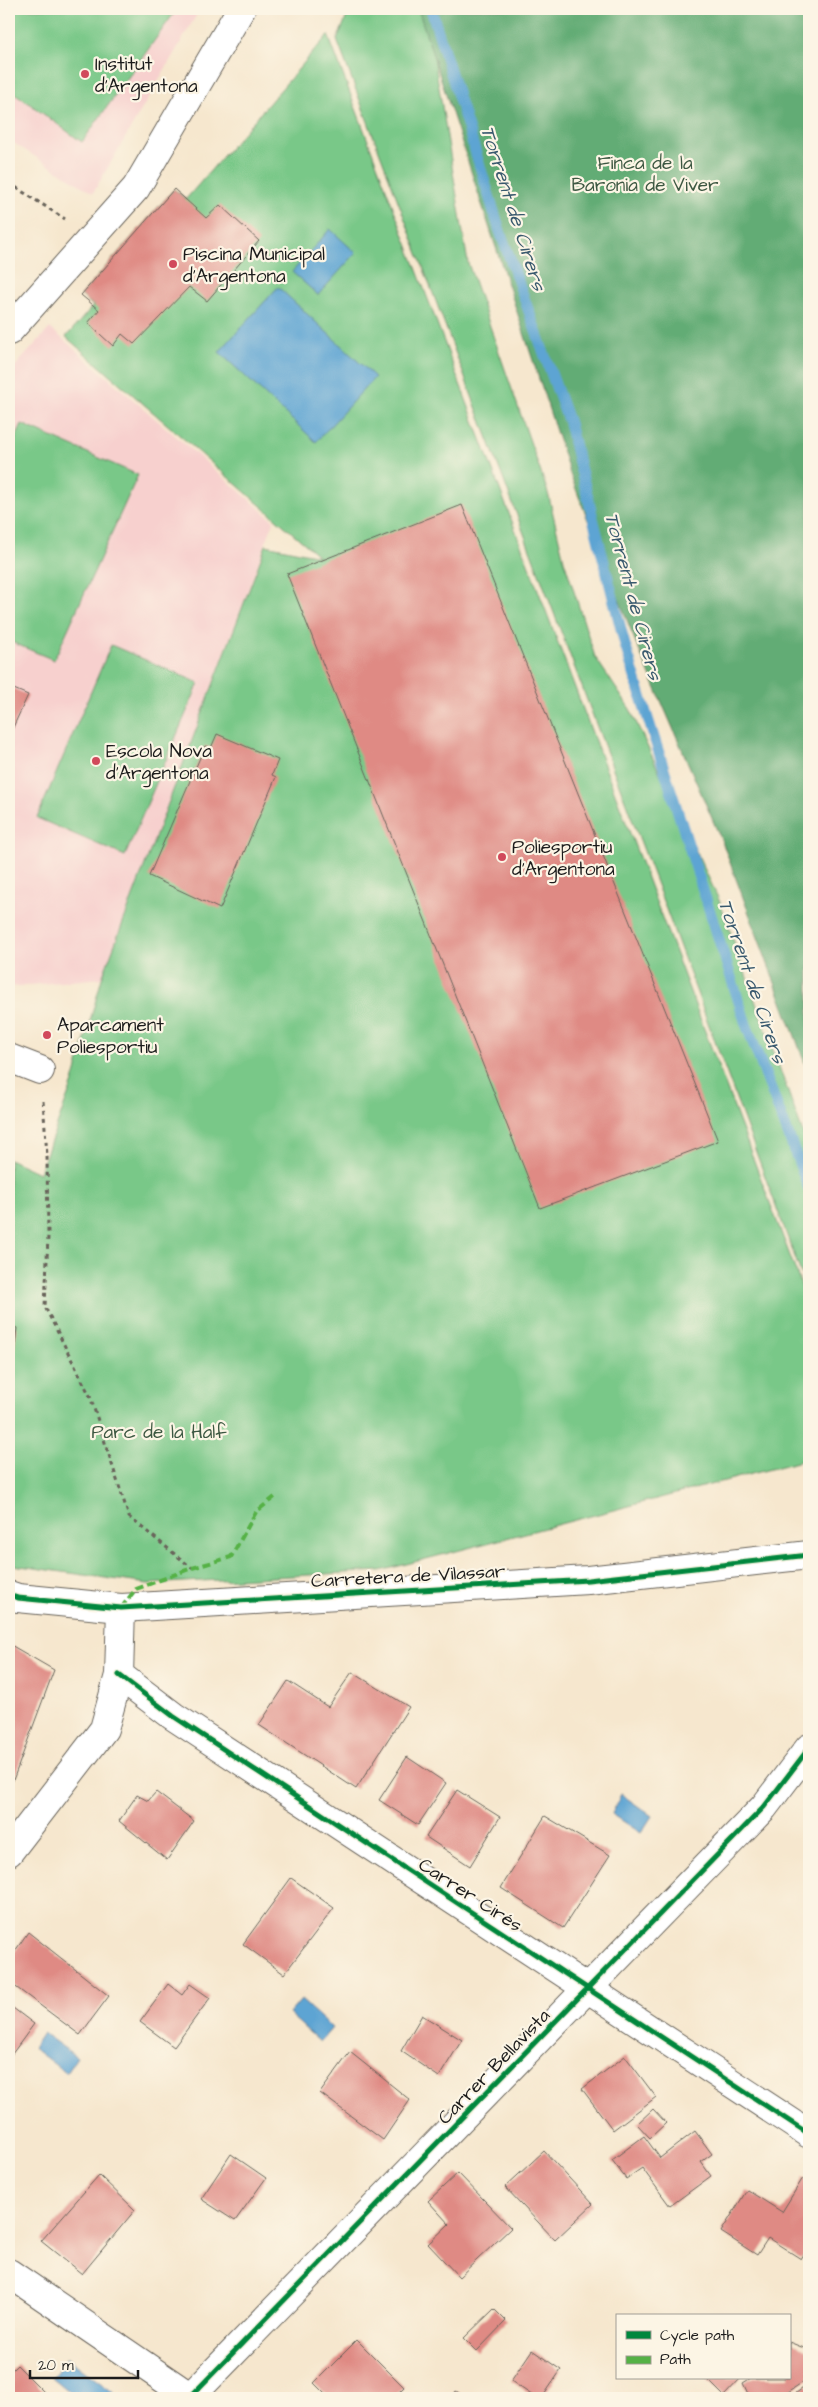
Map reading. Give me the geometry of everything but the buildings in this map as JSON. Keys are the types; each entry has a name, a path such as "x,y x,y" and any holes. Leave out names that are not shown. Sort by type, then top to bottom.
{"street":[{"path":"9,331 136,188 241,9"},
{"path":"9,1058 40,1070"},
{"name":"Carretera de Vilassar","path":"9,1595 18,1598 121,1608 588,1580 809,1554"},
{"path":"9,1852 104,1729 119,1675 121,1608"},
{"name":"Carrer Cirés","path":"119,1675 173,1716 809,2134"},
{"name":"Carrer Bellavista","path":"190,2398 764,1807 809,1748"},
{"path":"9,2272 190,2398"}],"path":[{"path":"9,182 93,236"},
{"path":"40,1070 48,1191 45,1307 90,1396 129,1517 192,1568"}],"shaded area":[{"name":"Institut d'Argentona","path":"9,9 200,9 93,193 9,140"},
{"name":"Escola Nova d'Argentona","path":"50,328 274,521 102,978 9,987 9,373"}],"green space":[{"name":"Institut d'Argentona","path":"9,9 177,9 82,142 9,89"},
{"path":"350,9 426,9 468,263 548,493 564,560 595,657 630,709 719,900 809,1150 809,1295 657,885 337,40"},
{"name":"Finca de la Baronia de Viver","path":"418,9 809,9 809,1074 723,844 636,643 570,474"},
{"name":"Parc de la Half","path":"328,35 809,1306 809,1459 380,1571 148,1584 13,1565 9,1563 9,1159 39,1173 73,1082 102,978 266,545 319,556 66,337 93,306 81,295 174,189 186,199"},
{"path":"22,424 138,475 54,660 9,641 9,452"},
{"path":"111,645 199,683 125,856 37,818"}],"water":[{"path":"330,229 356,253 318,295 292,272"},
{"path":"278,287 375,377 316,442 219,352"},
{"path":"621,1794 652,1816 641,1833 612,1814"},
{"path":"301,2000 332,2028 320,2042 289,2014"},
{"path":"43,2033 77,2057 66,2073 33,2048"},
{"path":"67,2358 114,2393 110,2398 76,2398 52,2378"}],"waterway":[{"name":"Torrent de Cirers","path":"431,9 500,231 569,423 625,645 643,703 746,1024 809,1189"}],"marked path":[{"path":"121,1608 136,1589 192,1568 231,1557 256,1512 276,1496"}],"cycle path":[{"path":"9,1595 18,1598 121,1608 588,1580 809,1555"},
{"path":"119,1675 173,1716 809,2134"},
{"path":"189,2398 764,1807 809,1748"}],"place":[{"name":"Institut d'Argentona","path":"85,74"},
{"name":"Piscina Municipal d'Argentona","path":"173,264"},
{"name":"Escola Nova d'Argentona","path":"96,761"},
{"name":"Poliesportiu d'Argentona","path":"502,857"},
{"name":"Aparcament Poliesportiu","path":"47,1035"}]}
